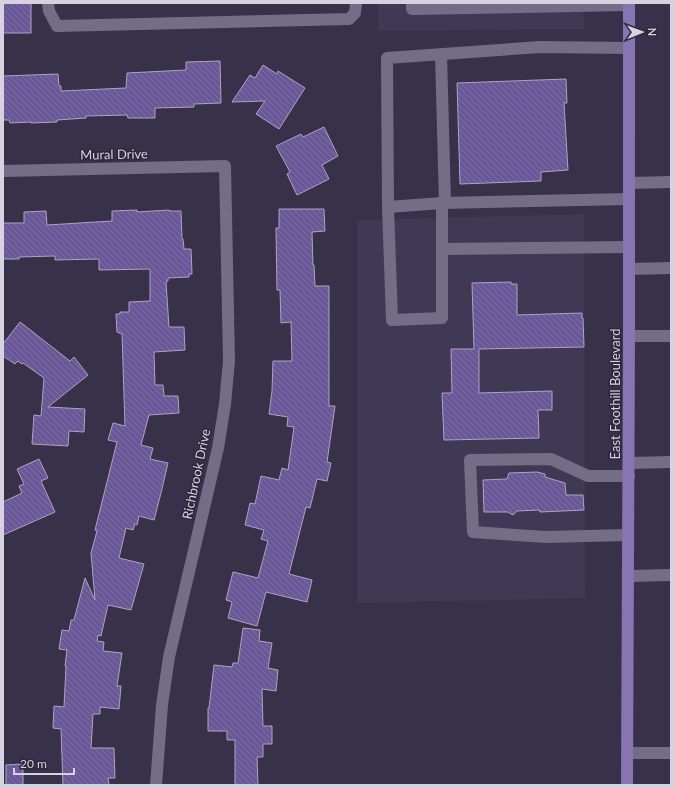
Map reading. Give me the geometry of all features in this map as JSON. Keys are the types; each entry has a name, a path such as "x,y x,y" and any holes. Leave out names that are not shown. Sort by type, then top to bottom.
{"main road":[{"name":"East Foothill Boulevard","path":"626,785 629,463 629,4"}],"street":[{"path":"48,3 49,11 57,26 349,19 356,13 356,3"},
{"path":"412,3 412,9 629,4"},
{"path":"440,54 443,203 442,318 392,320 388,207 387,58 440,54 540,47 629,48"},
{"name":"Mural Drive","path":"3,171 225,166"},
{"name":"Richbrook Drive","path":"156,785 162,705 170,657 218,448 225,404 229,361 225,166"},
{"path":"629,182 671,182"},
{"path":"388,207 443,203 629,199"},
{"path":"443,249 629,247"},
{"path":"629,269 671,268"},
{"path":"629,336 671,336"},
{"path":"628,476 588,476 551,459 470,460 473,532 546,537 628,535"},
{"path":"629,463 671,462"},
{"path":"628,576 671,575"},
{"path":"627,753 671,753"}],"shaded area":[{"path":"378,3 583,3 584,29 378,31"},
{"path":"584,214 585,598 357,603 357,220"}],"building":[{"path":"3,3 31,3 31,33 3,33"},
{"path":"220,61 221,103 194,104 194,107 155,108 155,118 128,118 127,115 86,116 86,118 57,120 57,122 31,123 10,123 9,120 3,120 3,76 58,74 61,91 126,88 127,73 186,70 186,62"},
{"path":"263,65 277,74 278,71 305,88 279,129 256,114 265,101 232,102 250,75 255,78"},
{"path":"566,79 567,103 564,103 568,170 541,172 541,181 460,184 457,83"},
{"path":"324,127 338,156 322,165 329,179 297,195 287,174 290,172 276,146 301,134 303,137"},
{"path":"279,209 324,209 325,231 312,232 313,265 315,286 329,286 329,406 335,406 327,462 331,463 327,481 317,479 310,508 306,507 289,574 312,580 307,602 266,592 257,626 228,618 232,602 226,600 233,572 258,578 268,541 261,539 264,530 245,525 250,503 255,504 261,476 279,480 282,468 288,470 294,427 287,426 288,417 269,414 272,391 273,361 292,361 291,322 281,323 280,290 277,290 276,228 279,228"},
{"path":"137,210 137,212 169,210 181,211 182,239 184,249 191,249 192,274 189,274 189,277 168,278 168,281 166,282 169,327 184,327 185,350 154,352 155,385 163,385 164,396 178,396 179,413 149,415 141,445 153,448 150,459 168,463 154,520 139,516 137,525 135,524 133,530 126,528 119,558 144,564 131,610 108,605 101,636 98,635 97,641 104,642 103,651 122,653 117,686 121,686 119,709 100,707 100,714 93,714 91,748 114,748 115,778 108,778 109,785 63,785 61,729 53,728 54,706 64,707 67,650 59,649 62,630 69,631 71,620 74,620 85,578 95,600 91,553 97,531 95,530 117,442 108,440 113,423 125,426 122,334 117,332 116,314 120,314 120,312 129,312 129,302 150,301 150,269 99,270 99,259 55,260 55,256 3,259 3,223 24,223 24,212 46,211 47,225 112,221 112,211"},
{"path":"511,282 511,284 517,284 517,315 582,313 584,347 479,349 479,393 552,391 552,410 538,410 539,438 444,440 442,393 452,393 451,349 474,349 472,283"},
{"path":"20,322 70,361 74,357 88,375 48,407 85,409 84,432 69,431 68,446 32,444 34,415 41,416 44,378 23,363 22,364 18,361 15,364 3,356 3,344"},
{"path":"39,459 48,478 41,481 55,512 3,535 3,502 22,493 19,486 24,484 17,469"},
{"path":"537,472 545,474 545,477 565,483 566,495 583,495 584,510 540,512 539,510 517,511 513,515 508,512 484,512 483,480 507,479 509,473"},
{"path":"243,628 260,630 259,641 272,643 268,668 278,670 276,691 262,689 263,726 272,726 272,744 263,744 263,757 257,757 258,785 235,785 235,740 227,740 227,731 208,731 208,708 214,665 232,667 233,663 238,663"},
{"path":"23,764 23,785 6,785 6,765"}]}
